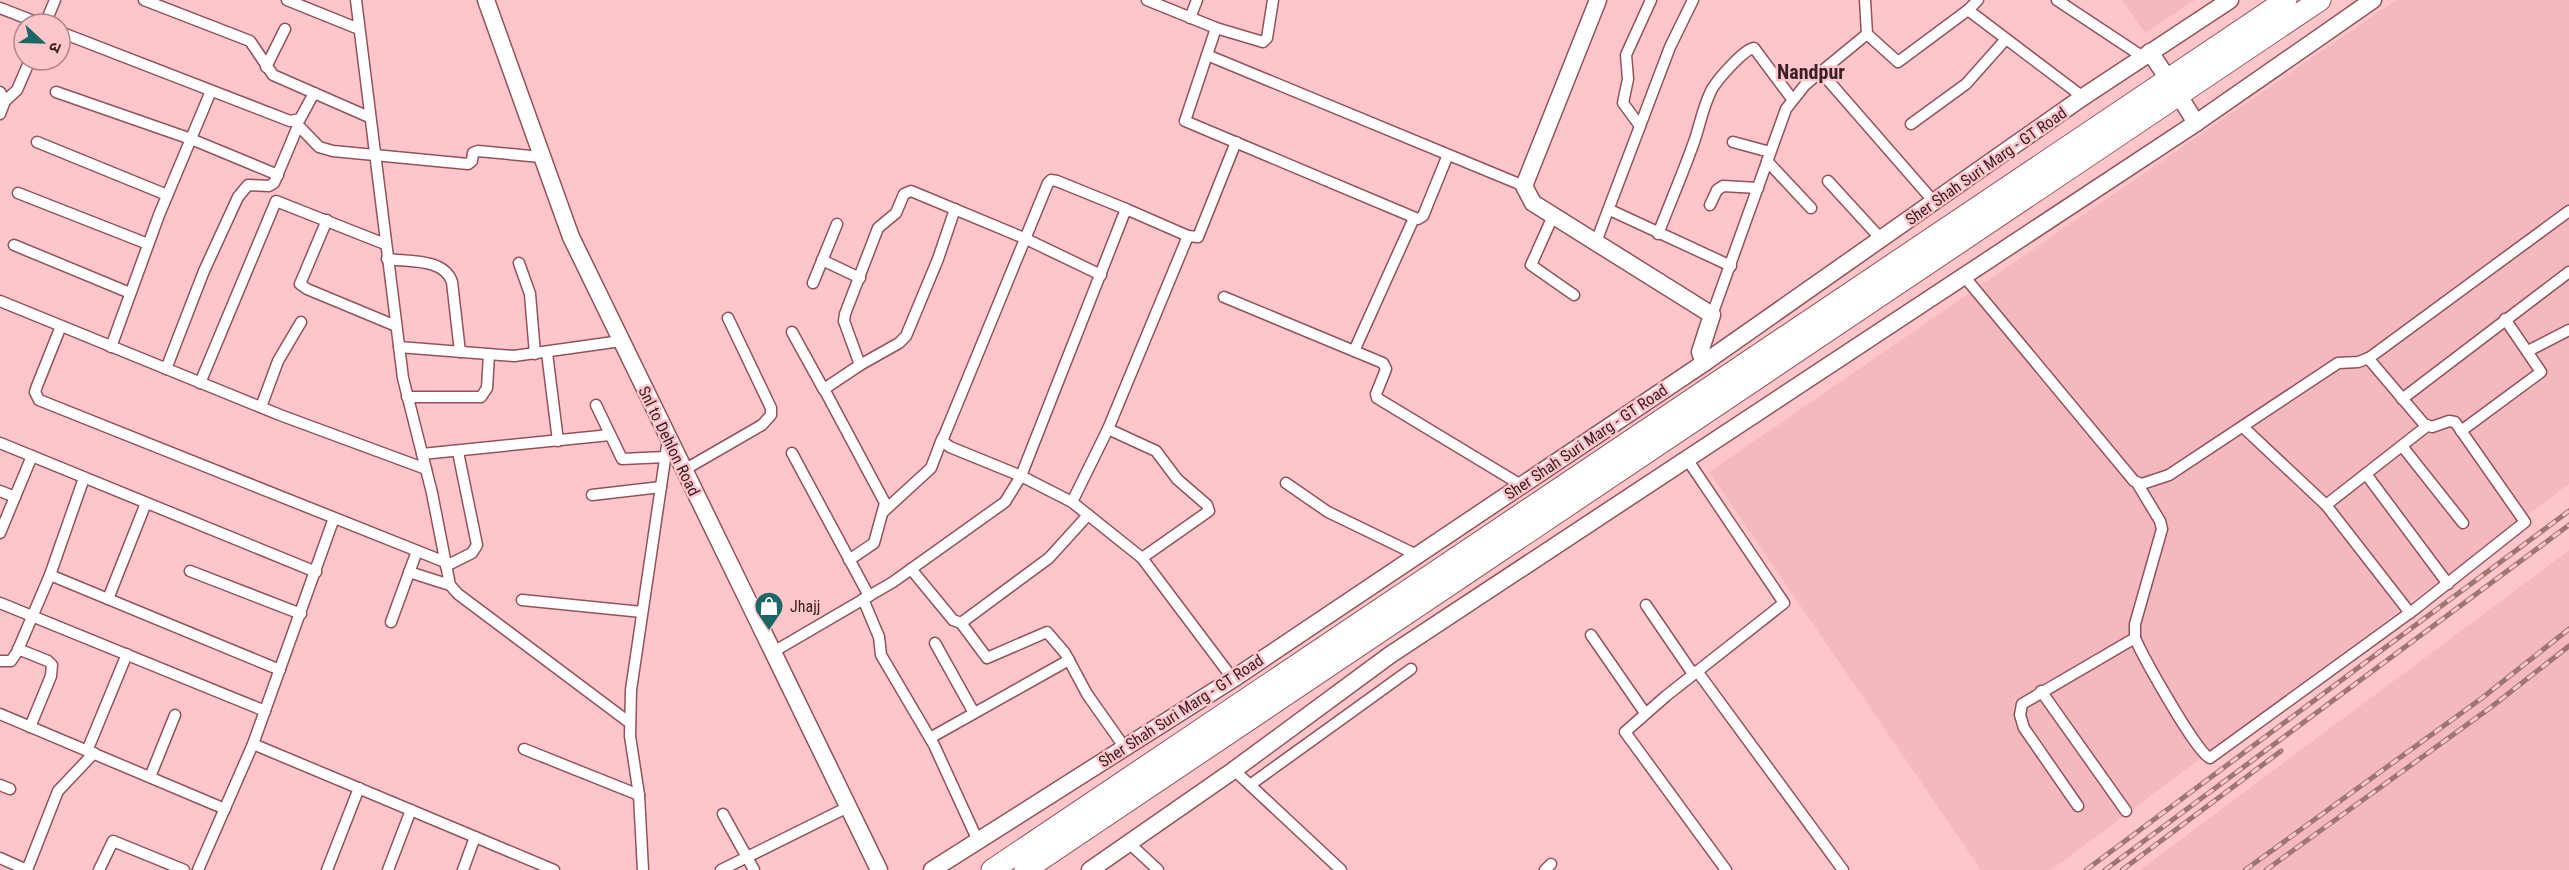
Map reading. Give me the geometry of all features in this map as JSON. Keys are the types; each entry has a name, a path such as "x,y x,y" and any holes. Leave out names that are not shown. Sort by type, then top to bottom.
{"highway":[{"name":"Sher Shah Suri Marg - GT Road","path":"992,870 2286,0"},
{"path":"1025,870 2320,0"}],"street":[{"path":"144,0 250,40 266,67 278,78 369,117"},
{"path":"286,0 359,29"},
{"path":"356,0 387,259 407,397 426,469 450,585"},
{"name":"Snl to Dehlon Road","path":"486,0 571,237 879,870"},
{"path":"1147,0 1216,28 1265,41 1273,0"},
{"path":"1190,18 1197,0"},
{"path":"1524,186 1598,0"},
{"path":"1640,126 1623,103 1628,80 1626,55 1651,0"},
{"path":"1596,242 1677,31 1693,0"},
{"path":"1865,0 1867,34 1894,60 1901,62 1978,0"},
{"path":"2057,0 2147,54 2162,70"},
{"name":"Sher Shah Suri Marg - GT Road","path":"932,870 1233,679 1521,485 1639,414 1704,363 2083,97 2230,0"},
{"path":"1090,870 1234,770 1390,655 1675,460 2196,123 2373,0"},
{"path":"1968,10 2083,97"},
{"path":"1216,28 1184,120 1419,219 1423,216 1447,157"},
{"path":"266,67 285,29"},
{"path":"1704,363 1701,349 1782,117 1792,99 1820,71 1867,34"},
{"path":"72,37 296,123 311,141 325,149 468,164 472,161 473,153 478,151 541,157"},
{"path":"1911,124 1965,84 2006,39"},
{"path":"1658,234 1713,89 1749,49 1754,48 1792,99"},
{"path":"1207,55 1447,157 1524,186 1531,201 1712,315"},
{"path":"1820,71 1935,203"},
{"path":"0,114 3,97 16,90 24,72"},
{"path":"111,347 167,195 211,91"},
{"path":"56,92 191,139 278,175"},
{"path":"166,369 204,271 240,193 251,184 271,185 278,175 296,123 302,117 314,93"},
{"path":"2182,102 2196,123"},
{"path":"37,142 167,195"},
{"path":"883,512 931,468 1024,238 1046,186 1051,180 1188,236 1198,236 1236,142"},
{"path":"1733,142 1769,157 1811,208"},
{"path":"1828,181 1882,240"},
{"path":"1710,205 1717,190 1723,186 1758,188"},
{"path":"860,365 844,320 879,226 896,213 906,192 910,191 956,209 1101,275"},
{"path":"18,193 148,244"},
{"path":"200,383 273,203 281,201 386,244"},
{"path":"824,390 825,387 860,365 899,343 906,336 956,209"},
{"path":"773,652 911,569 1005,502 1022,476 1126,209"},
{"path":"1610,210 1731,266"},
{"path":"2137,483 2147,484 2169,475 2338,363 2358,362 2368,358 2418,324 2569,211"},
{"path":"1553,216 1531,265 1574,295"},
{"path":"1354,351 1414,218"},
{"path":"327,220 300,284 306,290 396,326"},
{"path":"813,283 837,224"},
{"path":"1072,502 1108,429 1188,236"},
{"path":"14,245 130,293"},
{"path":"387,259 438,265 448,273 452,282 460,352"},
{"path":"822,260 860,278"},
{"path":"519,263 530,294 535,354"},
{"path":"2402,399 2569,272"},
{"path":"1963,275 2137,483 2160,521 2162,530 2135,624 2135,638 2180,717 2202,752 2210,758 2410,613 2525,522 2452,421 2432,427 2427,426 2368,358"},
{"path":"1224,297 1385,364 1386,371 1376,394 1379,399 1521,485"},
{"path":"0,301 261,408 426,469"},
{"path":"684,470 762,425 771,415 771,408 728,318"},
{"path":"2461,431 2538,376 2541,370 2505,319"},
{"path":"261,408 278,360 301,322"},
{"path":"61,326 35,392 39,399 446,564 472,553 477,545 458,452"},
{"path":"2528,351 2569,330"},
{"path":"792,332 885,501 874,543 849,560"},
{"path":"399,347 489,355 535,354 621,341"},
{"path":"547,353 558,441"},
{"path":"407,397 481,397 487,388 489,355"},
{"path":"596,405 624,461 665,457"},
{"path":"2326,505 2427,426"},
{"path":"2242,427 2326,505 2410,613"},
{"path":"1108,429 1156,451 1177,479 1209,509 1205,515 1142,558"},
{"path":"422,454 610,435"},
{"path":"643,870 639,795 631,756 632,680 668,439"},
{"path":"942,439 950,447 1022,476 1072,502 1142,558 1233,679"},
{"path":"0,443 316,572"},
{"path":"2402,446 2463,523"},
{"path":"792,453 866,597 879,636 881,655 930,738 978,841"},
{"path":"0,533 32,456"},
{"path":"1675,460 1784,602 1780,608 1695,673 1625,732 1726,870"},
{"path":"2366,474 2448,584"},
{"path":"0,661 11,661 18,649 50,574 84,478"},
{"path":"1286,483 1328,512 1418,555"},
{"path":"592,495 661,487"},
{"path":"0,492 15,497"},
{"path":"108,599 146,503"},
{"path":"961,623 1049,558 1088,515"},
{"path":"198,870 253,744 334,518"},
{"path":"391,622 417,551"},
{"path":"911,569 953,620 961,623 987,658 1046,631 1069,660 1087,694 1125,748"},
{"path":"190,571 301,614"},
{"path":"409,572 450,585 458,594 546,662 630,723"},
{"path":"50,574 280,670"},
{"path":"522,600 642,612"},
{"path":"0,603 265,711"},
{"path":"1646,605 1843,870"},
{"path":"1591,635 1645,713"},
{"path":"2078,806 2021,723 2022,704 2135,638"},
{"path":"935,643 974,713"},
{"path":"18,649 48,661 52,665 51,676 30,727"},
{"path":"0,858 27,870 58,791 91,752 127,654"},
{"path":"930,738 1069,660"},
{"path":"1250,785 1411,669"},
{"path":"2041,691 2126,811"},
{"path":"0,714 225,809"},
{"path":"150,777 175,715"},
{"path":"253,744 554,870"},
{"path":"524,749 639,795"},
{"path":"1234,770 1341,870"},
{"path":"327,870 359,788"},
{"path":"721,870 848,807"},
{"path":"388,870 411,810"},
{"path":"723,814 754,870"},
{"path":"463,870 475,837"},
{"path":"99,870 111,841 114,841 184,870"},
{"path":"1129,843 1158,870"}],"shaded area":[{"path":"2122,0 2195,0 2145,33"},
{"path":"2396,0 2569,0 2569,484 2051,870 1981,870 1709,472"},
{"path":"2569,550 2569,870 2140,870"}],"tunnel":[{"path":"1643,419 1666,454"}],"railway":[{"path":"2086,870 2569,511"},
{"path":"2105,870 2569,525"},
{"path":"2245,870 2482,698 2569,629"},
{"path":"2266,870 2490,708 2569,646"},
{"path":"2122,870 2281,751"}],"place":[{"name":"Jhajj","path":"769,632"}],"district":[{"name":"Nandpur","path":"1811,72"}]}
